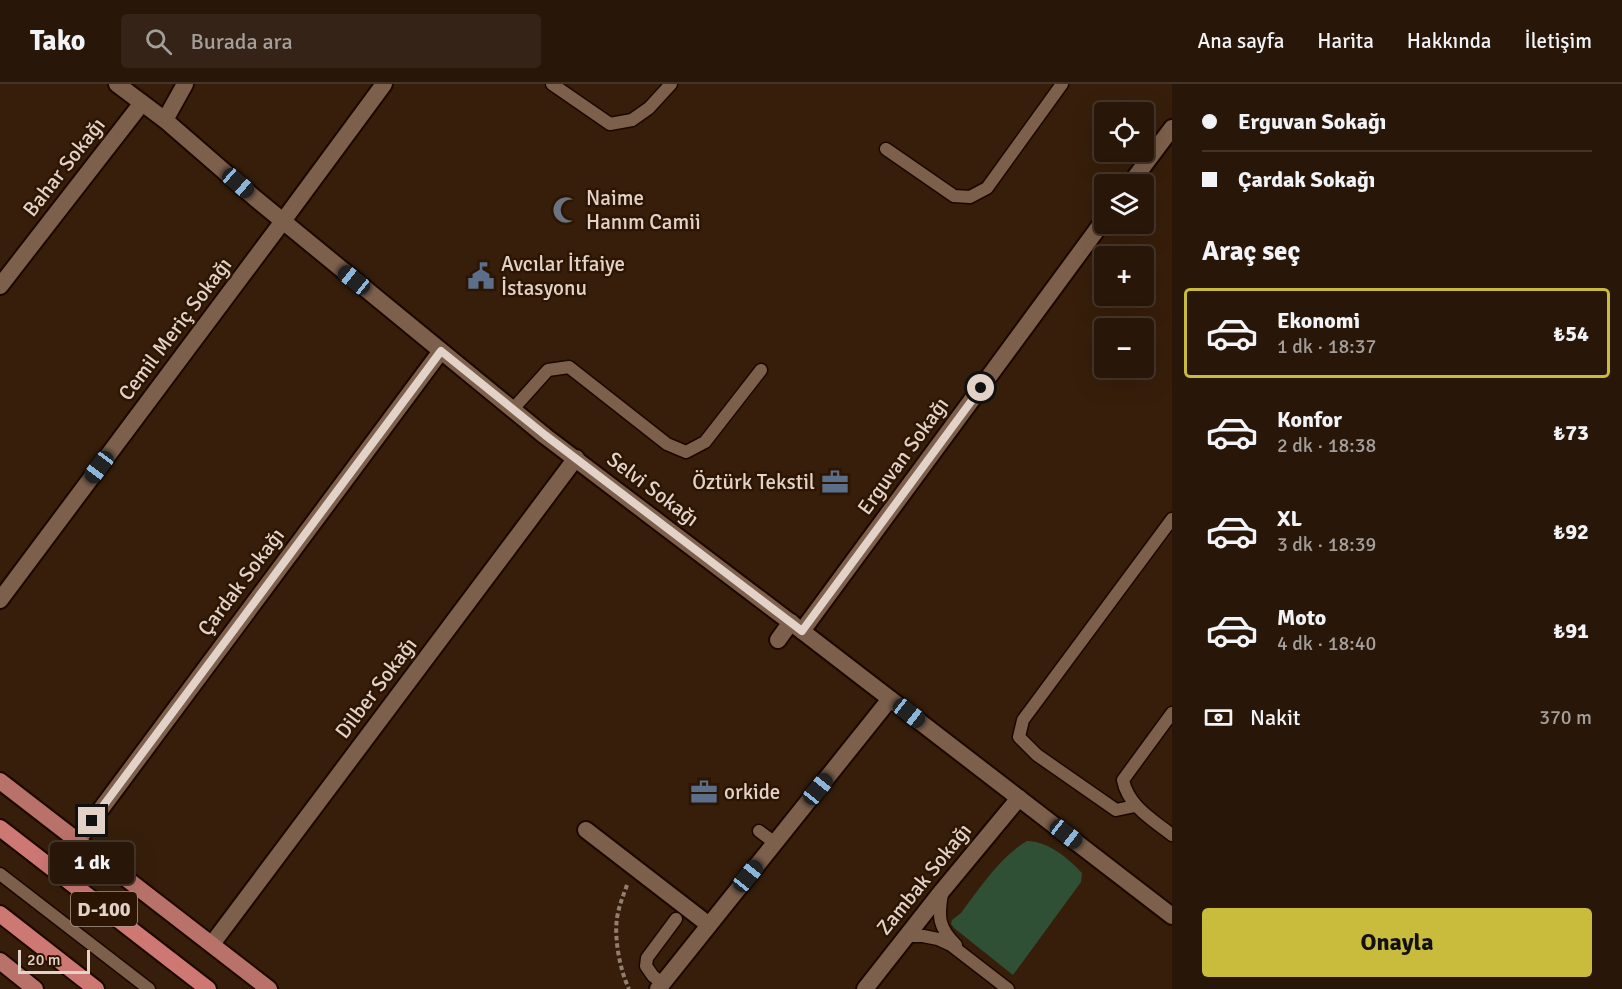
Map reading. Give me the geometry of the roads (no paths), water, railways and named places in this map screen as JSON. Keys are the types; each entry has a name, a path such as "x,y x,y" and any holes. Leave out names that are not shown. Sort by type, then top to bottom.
{"highway":[{"name":"D-100","path":"0,828 208,989"},
{"path":"0,914 96,989"}],"main road":[{"path":"0,781 269,989"},
{"path":"0,961 36,989"}],"street":[{"name":"Selvi Sokağı","path":"117,84 165,120 283,221 545,435 1172,916"},
{"path":"165,120 185,84"},
{"name":"Cemil Meriç Sokağı","path":"0,600 384,84"},
{"name":"Bahar Sokağı","path":"0,286 142,103"},
{"path":"1138,174 1172,128"},
{"name":"Erguvan Sokağı","path":"778,640 796,627 1094,233"},
{"name":"Çardak Sokağı","path":"78,840 441,351"},
{"name":"Dilber Sokağı","path":"212,945 576,458"},
{"path":"660,986 890,699"},
{"name":"Zambak Sokağı","path":"865,989 1019,798"},
{"path":"586,830 709,925"}],"lane":[{"path":"552,84 610,124 632,120 649,108 671,84"},
{"path":"886,149 954,196 970,197 987,188 1062,84"},
{"path":"513,409 548,370 569,367 667,444 686,452 705,442 761,370"},
{"path":"1136,806 1116,810 1037,755 1019,737 1023,720 1172,519"},
{"path":"1172,713 1123,780 1125,792 1136,806 1172,836"},
{"path":"759,831 775,843"},
{"path":"0,874 149,989"},
{"path":"942,891 939,909 940,923 955,947 1008,989"},
{"path":"660,986 646,966 647,958 676,919"},
{"path":"907,936 938,939 955,947 1013,989"}],"place":[{"name":"Naime Hanım Camii","path":"566,210"},
{"name":"Avcılar İtfaiye İstasyonu","path":"481,276"},
{"name":"Öztürk Tekstil","path":"835,482"},
{"name":"orkide","path":"704,792"}]}
